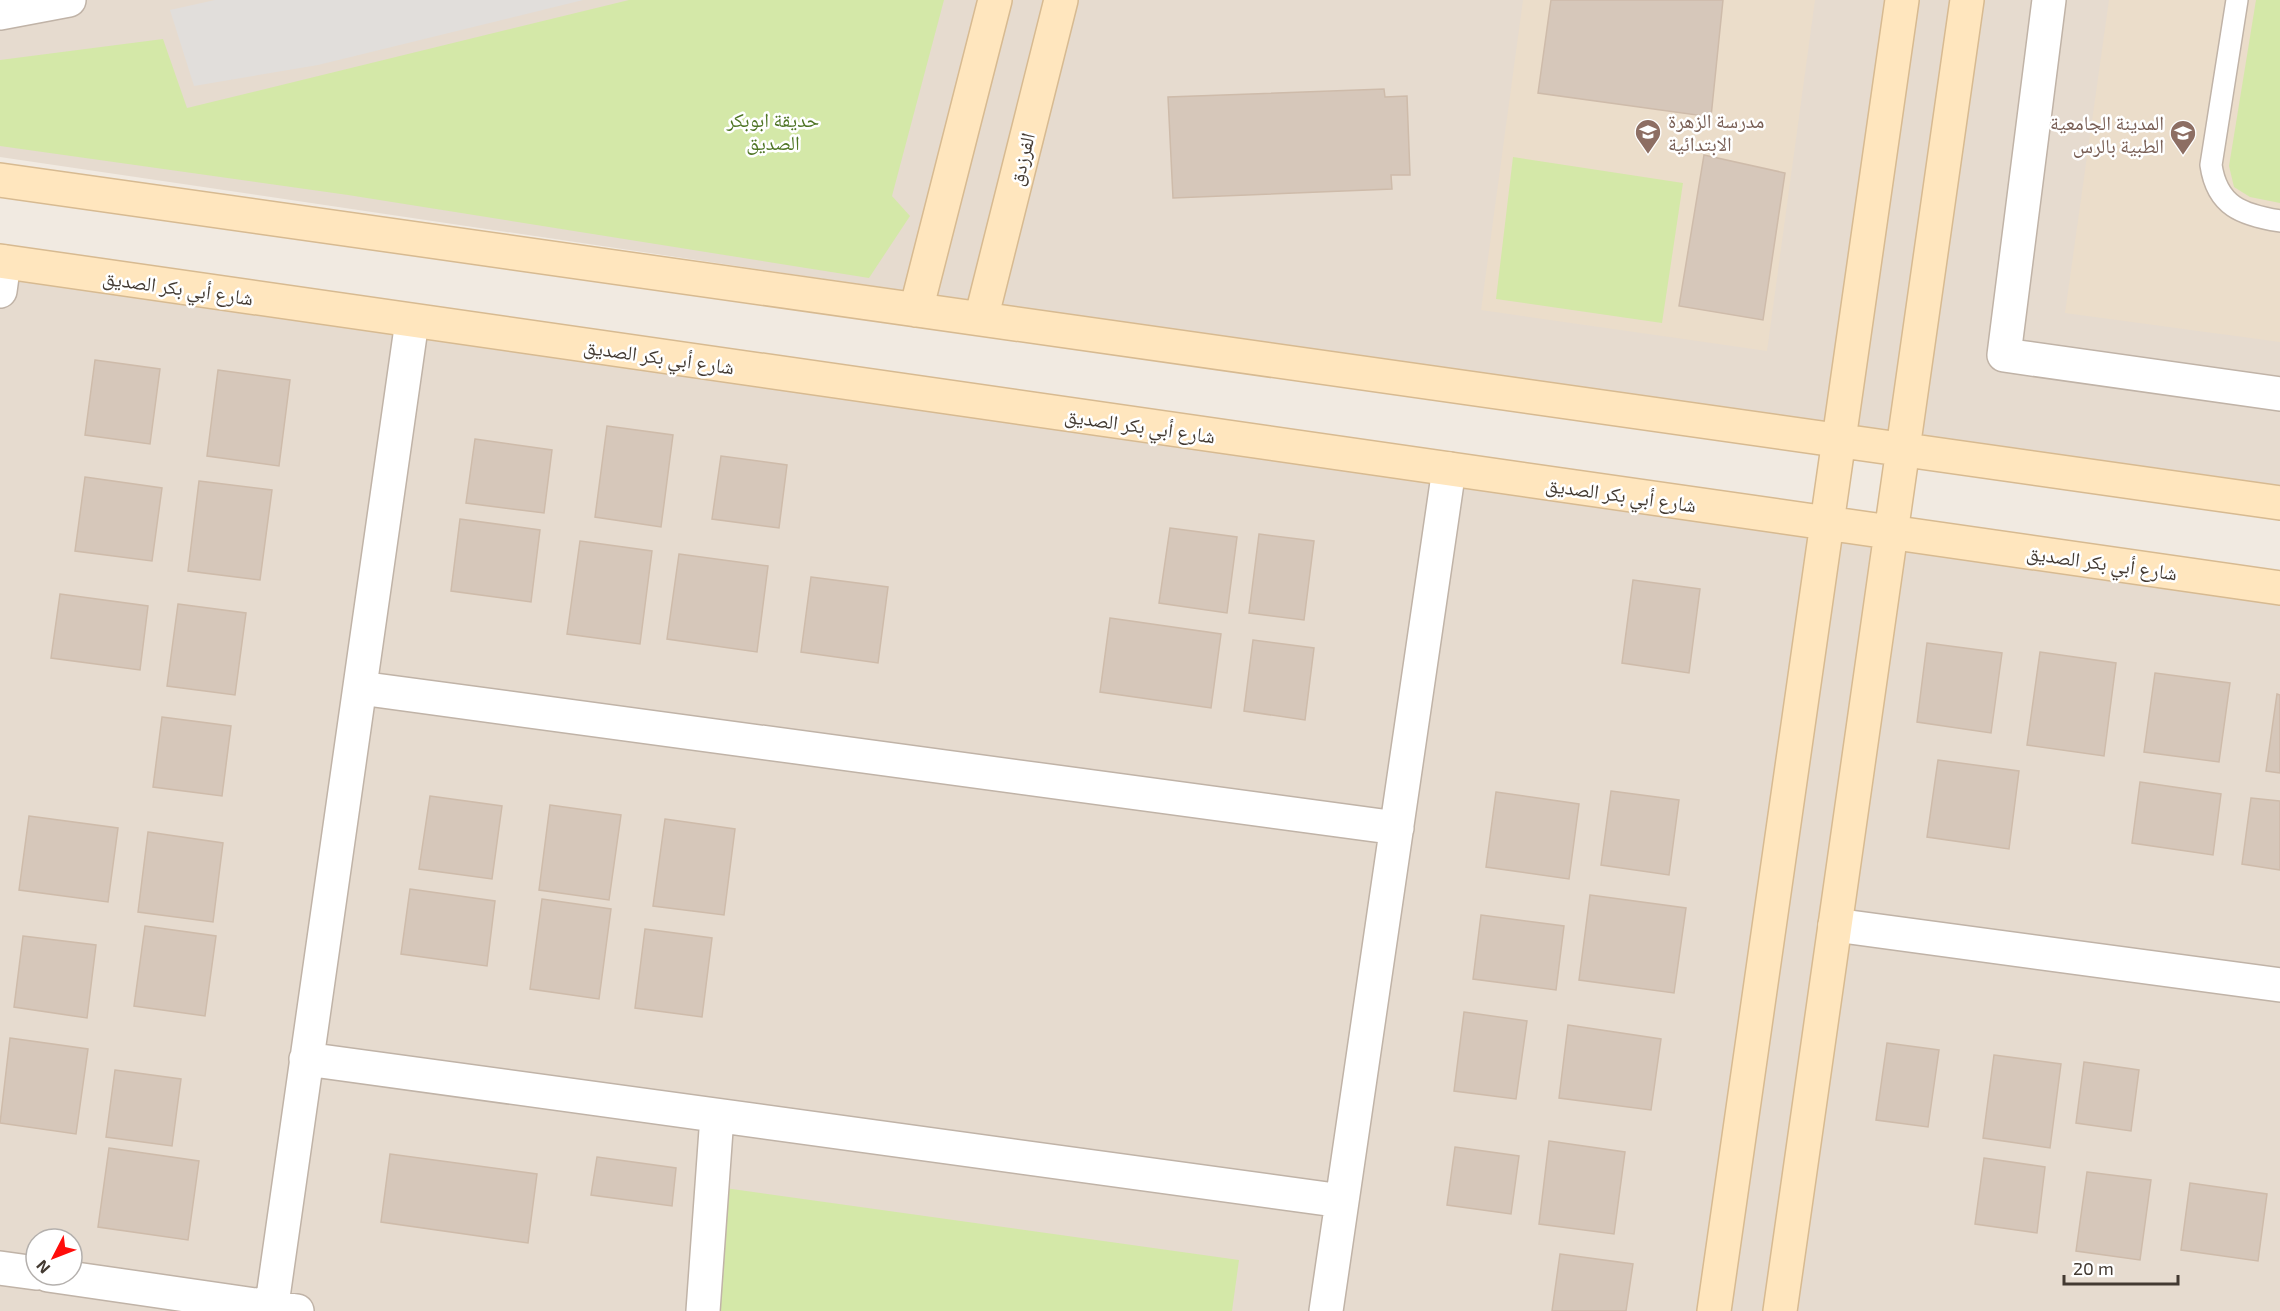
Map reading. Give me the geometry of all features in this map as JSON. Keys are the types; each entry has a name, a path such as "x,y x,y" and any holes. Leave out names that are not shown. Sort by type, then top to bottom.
{"street":[{"path":"0,13 69,0"},
{"path":"915,310 995,0"},
{"name":"الفرزدق","path":"981,319 1060,0"},
{"path":"1714,1311 1902,0"},
{"path":"1780,1311 1967,0"},
{"path":"2049,0 2004,355 2280,394"},
{"path":"0,180 2280,503"},
{"name":"شارع أبي بكر الصديق","path":"1,272 412,321 2280,588"},
{"path":"84,1280 280,1310 306,1059 412,321"},
{"path":"1326,1311 1449,470"},
{"path":"360,688 1397,828"},
{"path":"1835,925 2280,985"},
{"path":"306,1059 1342,1201"},
{"path":"703,1311 717,1116"},
{"path":"0,1268 24,1271"}],"lane":[{"path":"2237,0 2211,165 2214,186 2231,205 2256,218 2280,221"}],"shaded area":[{"path":"0,0 2280,0 2280,494 0,157"},
{"path":"215,0 583,0 318,65 194,86 170,10"},
{"name":"مدرسة الزهرة الابتدائية","path":"1523,0 1815,0 1767,351 1481,310"},
{"name":"المدينة الجامعية الطبية بالرس","path":"2109,0 2280,0 2280,342 2065,313"},
{"path":"0,278 2280,604 2280,1311 0,1311"}],"green space":[{"name":"حديقة ابوبكر الصديق","path":"629,0 944,0 892,196 910,216 869,278 348,195 0,146 0,60 163,39 187,108"},
{"path":"2256,0 2280,0 2280,203 2250,197 2234,187 2229,166"},
{"path":"1513,157 1683,183 1662,323 1496,299"},
{"path":"725,1188 1239,1260 1232,1311 717,1311"}],"building":[{"path":"1551,0 1723,0 1711,117 1538,93"},
{"path":"1384,89 1385,97 1407,96 1410,175 1391,175 1392,189 1173,198 1168,97"},
{"path":"1704,155 1785,173 1763,320 1679,306"},
{"path":"95,360 160,369 150,444 85,435"},
{"path":"218,370 290,380 279,466 207,456"},
{"path":"607,426 673,435 661,527 595,517"},
{"path":"475,439 552,450 544,513 466,503"},
{"path":"721,456 787,465 779,528 712,519"},
{"path":"85,477 162,488 152,561 75,551"},
{"path":"199,481 272,490 260,580 188,571"},
{"path":"460,519 540,530 531,602 451,591"},
{"path":"1170,528 1237,537 1227,613 1159,603"},
{"path":"1259,534 1314,541 1304,620 1249,613"},
{"path":"580,541 652,551 640,644 567,634"},
{"path":"679,554 768,566 757,652 667,639"},
{"path":"811,577 888,587 878,663 801,652"},
{"path":"1633,580 1700,589 1689,673 1622,663"},
{"path":"60,594 148,606 140,670 51,658"},
{"path":"178,604 246,613 235,695 167,686"},
{"path":"1110,618 1221,634 1211,708 1100,692"},
{"path":"1253,640 1314,648 1305,720 1244,711"},
{"path":"1927,643 2002,653 1991,733 1917,722"},
{"path":"2040,652 2116,663 2104,756 2027,745"},
{"path":"2155,673 2230,683 2219,762 2144,752"},
{"path":"2277,694 2280,695 2280,773 2266,771"},
{"path":"162,717 231,726 222,796 153,787"},
{"path":"1938,760 2019,771 2009,849 1927,837"},
{"path":"2140,782 2221,794 2213,855 2132,843"},
{"path":"1611,791 1679,800 1669,875 1601,865"},
{"path":"1496,792 1579,804 1569,879 1486,867"},
{"path":"430,796 502,806 492,879 419,869"},
{"path":"2251,798 2280,801 2280,870 2242,864"},
{"path":"550,805 621,815 609,900 539,890"},
{"path":"29,816 118,828 108,902 19,890"},
{"path":"665,819 735,829 724,915 653,906"},
{"path":"148,832 223,843 213,922 138,912"},
{"path":"410,889 495,901 487,966 401,954"},
{"path":"1590,895 1686,908 1674,993 1579,980"},
{"path":"542,899 611,909 599,999 530,989"},
{"path":"1481,915 1564,926 1556,990 1473,979"},
{"path":"145,926 216,936 205,1016 134,1006"},
{"path":"645,929 712,938 702,1017 635,1008"},
{"path":"23,936 96,945 87,1018 14,1007"},
{"path":"1464,1012 1527,1021 1516,1099 1454,1091"},
{"path":"1568,1025 1661,1039 1651,1110 1559,1098"},
{"path":"10,1038 88,1049 76,1134 0,1123"},
{"path":"1887,1043 1939,1050 1928,1127 1876,1120"},
{"path":"1994,1055 2061,1064 2050,1148 1983,1138"},
{"path":"2084,1062 2139,1070 2131,1131 2076,1123"},
{"path":"115,1070 181,1079 172,1146 106,1137"},
{"path":"1549,1141 1625,1152 1614,1234 1539,1224"},
{"path":"1455,1147 1519,1156 1511,1214 1447,1205"},
{"path":"109,1148 199,1161 188,1240 98,1227"},
{"path":"390,1154 537,1174 528,1243 381,1222"},
{"path":"597,1157 676,1168 672,1206 591,1195"},
{"path":"1984,1158 2045,1167 2037,1233 1975,1224"},
{"path":"2087,1172 2151,1180 2140,1260 2076,1251"},
{"path":"2190,1183 2267,1194 2258,1261 2181,1250"},
{"path":"1560,1254 1633,1264 1626,1311 1552,1311"}],"place":[{"name":"مدرسة الزهرة الابتدائية","path":"1648,155"},
{"name":"المدينة الجامعية الطبية بالرس","path":"2183,156"}]}
